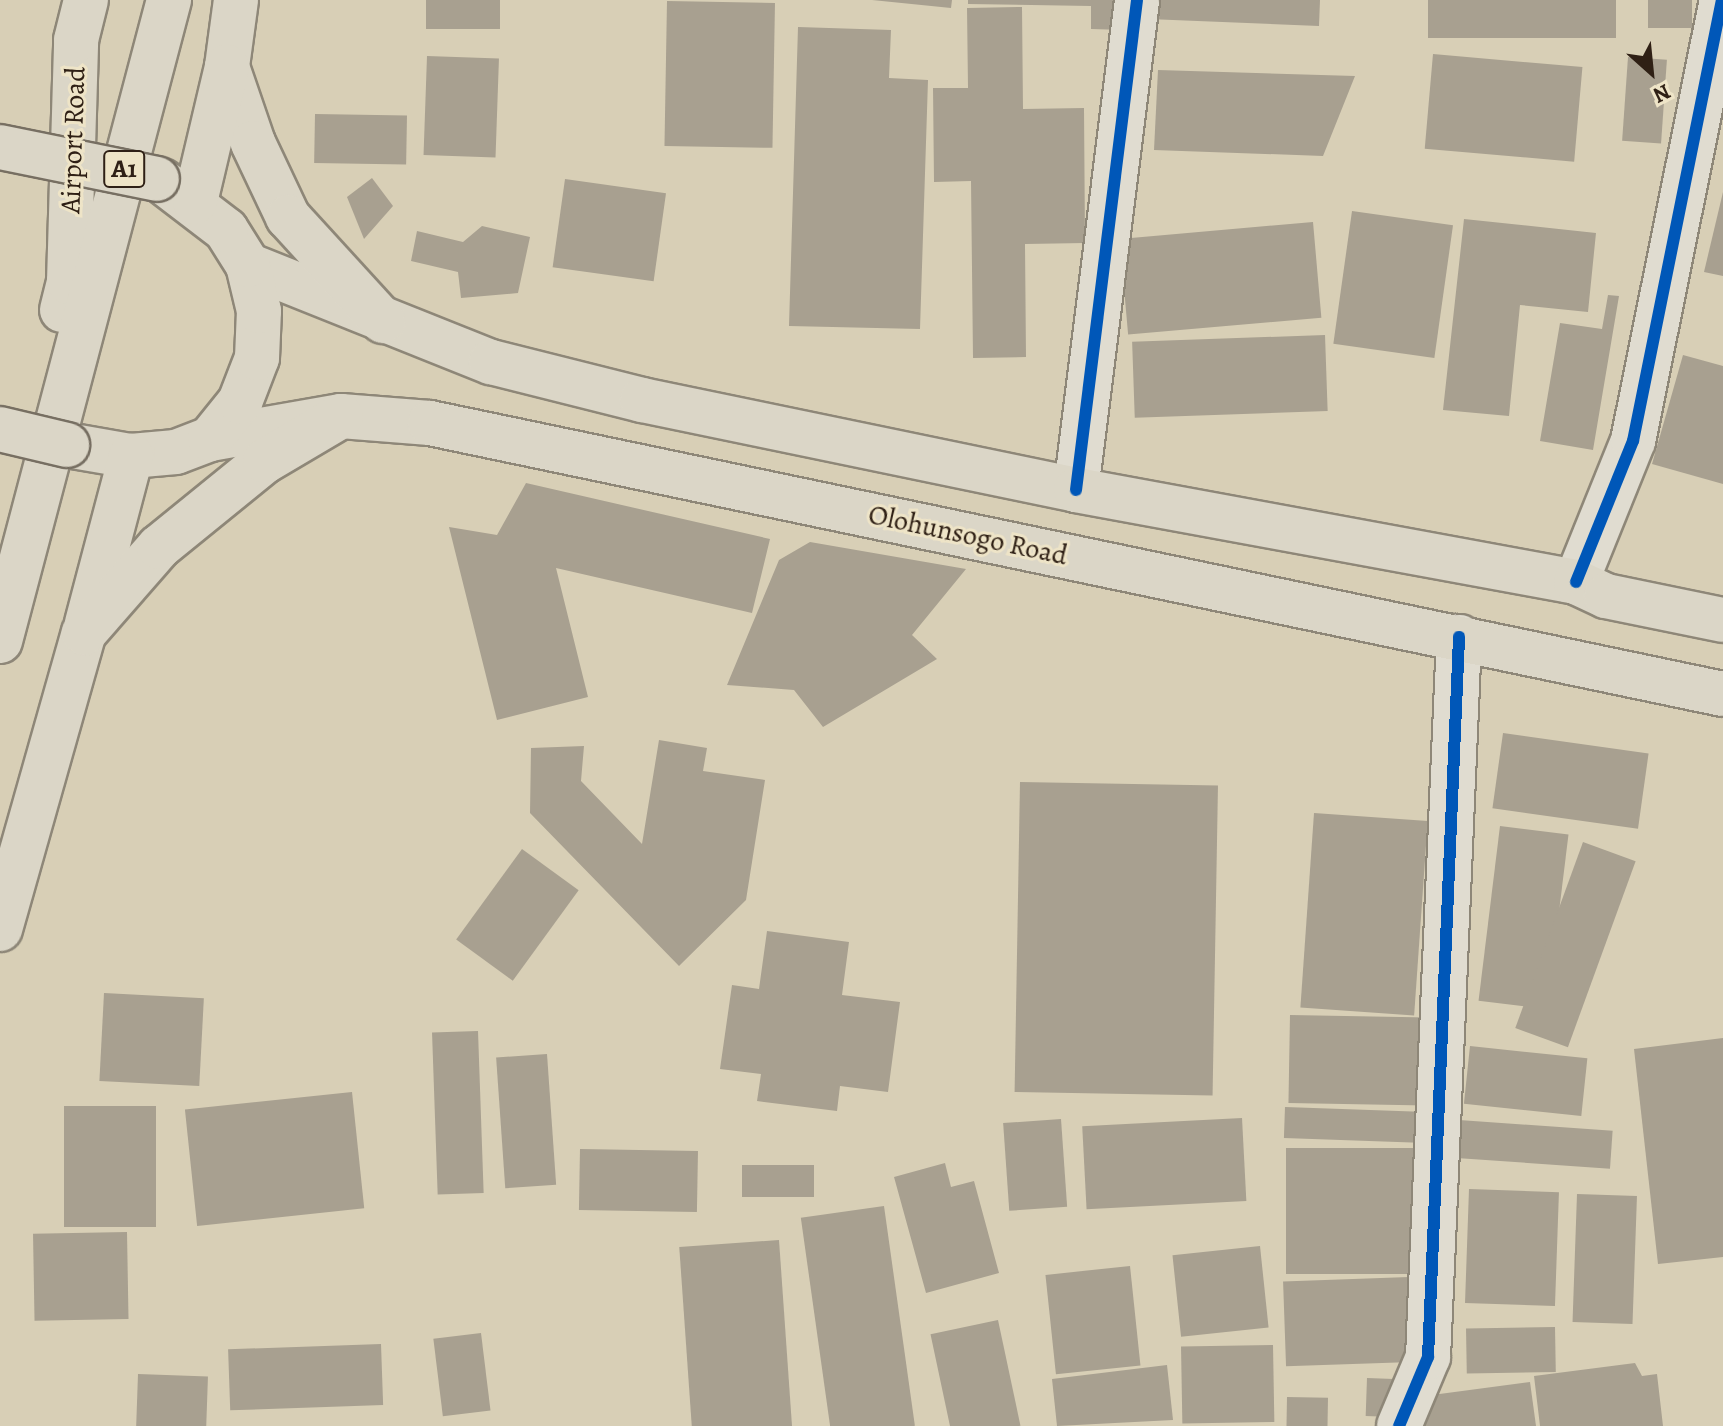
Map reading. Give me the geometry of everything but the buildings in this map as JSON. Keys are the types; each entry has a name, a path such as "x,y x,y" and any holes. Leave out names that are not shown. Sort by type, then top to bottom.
{"main road":[{"name":"Airport Road","path":"0,549 69,282 76,40 86,0"},
{"name":"Airport Road","path":"0,641 169,0"},
{"path":"195,202 227,67 236,0"},
{"path":"227,67 253,143 288,217 383,321"},
{"path":"0,147 157,179 195,202 226,230 248,265 259,311 257,358 240,402 210,439"},
{"path":"248,265 491,362 642,400 1076,490 1576,582 1606,596 1723,620"},
{"path":"84,633 159,547 265,461 341,416"},
{"name":"Olohunsogo Road","path":"0,429 131,456 176,452 210,439 341,416 430,423 1723,694"},
{"path":"0,929 131,456"}],"street":[{"path":"1076,490 1137,0"},
{"path":"1576,582 1633,441 1722,0"},
{"path":"1399,1426 1428,1357 1459,637"}],"cycle path":[{"path":"1076,490 1137,0"},
{"path":"1576,582 1633,441 1722,0"},
{"path":"1399,1426 1428,1357 1459,637"}]}
